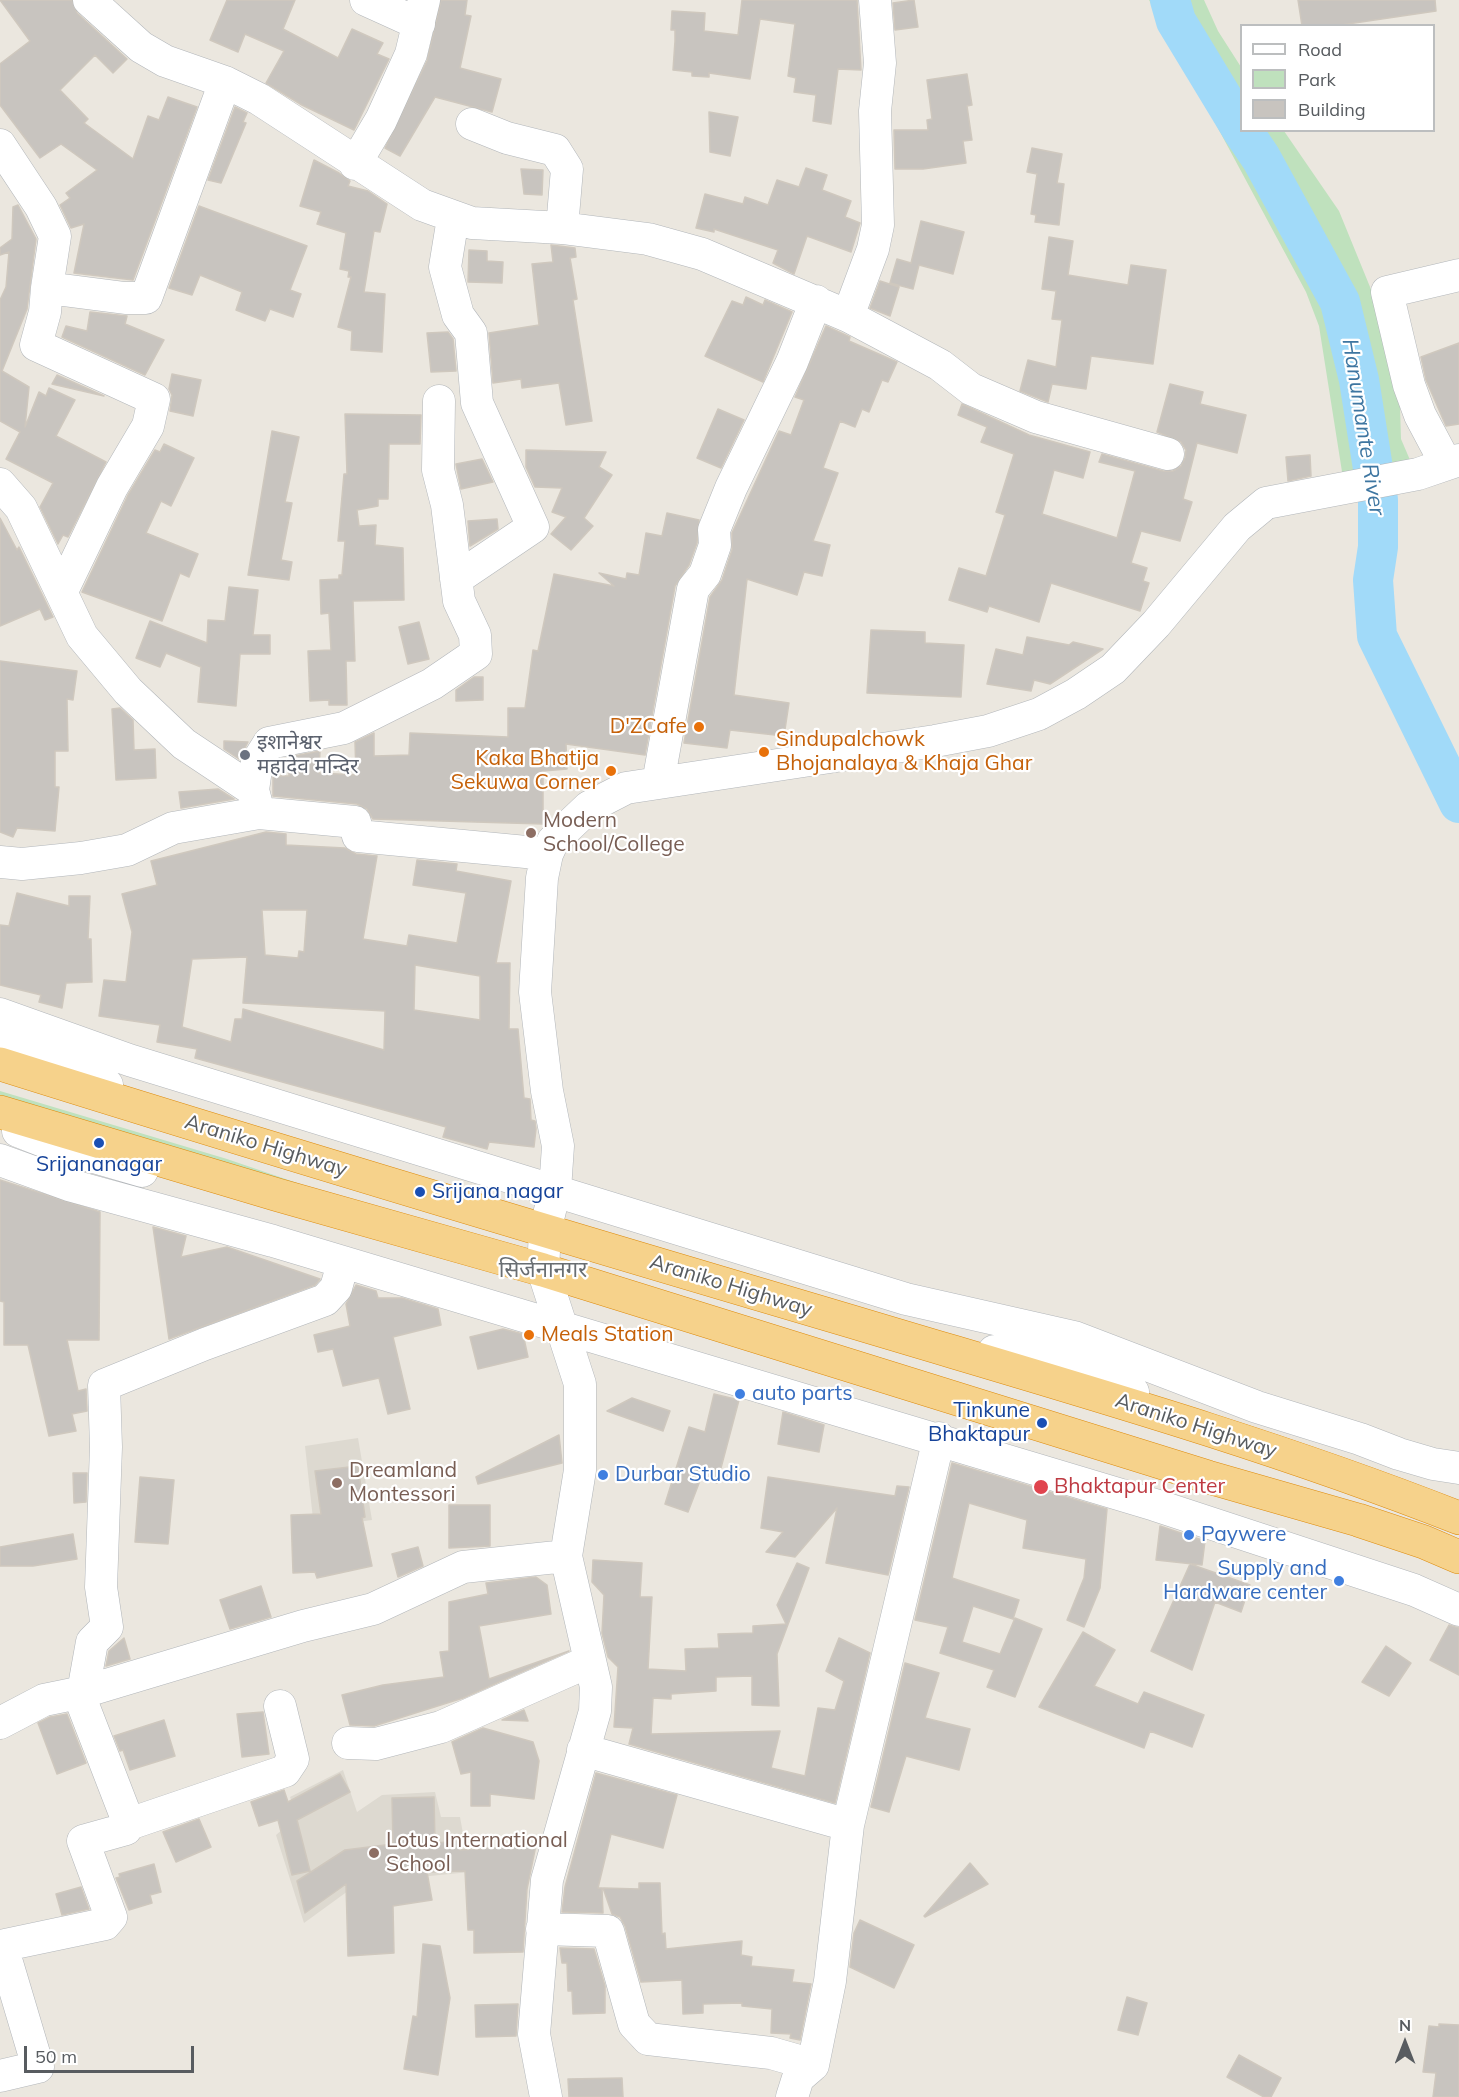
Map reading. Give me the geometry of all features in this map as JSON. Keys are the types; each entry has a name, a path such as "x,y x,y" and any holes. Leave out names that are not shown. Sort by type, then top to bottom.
{"highway":[{"name":"Araniko Highway","path":"0,1064 545,1231 1059,1382 1224,1434 1386,1489 1459,1518"},
{"name":"Araniko Highway","path":"0,1112 278,1196 543,1270 1208,1478 1358,1520 1424,1542 1459,1557"},
{"path":"1386,1489 1459,1505"}],"street":[{"path":"89,0 141,47 165,61 225,82 259,99 422,205 472,223 562,228 648,239 702,254 848,316 940,365 971,389 982,394 1036,417 1168,454"},
{"path":"356,164 381,120 407,63 422,12 366,0"},
{"path":"848,316 873,249 878,225 875,111 880,63 875,0"},
{"path":"47,288 125,298 146,298 225,82"},
{"path":"472,124 507,138 555,150 567,169 562,228"},
{"path":"0,145 41,207 55,236 45,312 36,345 154,399 148,426 112,487 62,591"},
{"path":"453,218 445,267 458,315 471,333 477,403 533,527 456,579"},
{"path":"546,2097 534,2034 547,1880 595,1711 596,1687 566,1556 580,1470 580,1384 543,1270 545,1231 555,1190 558,1146 547,1090 535,992 542,878 547,854 553,841 604,798 626,788 935,741 988,731 1039,714 1076,694 1113,669 1156,624 1251,513 1266,503 1441,466 1409,385 1387,292 1459,275"},
{"path":"658,783 693,589 705,574 715,545 714,530 731,488 792,362 816,301"},
{"path":"256,801 257,762 269,743 344,728 432,684 476,654 475,635 459,601 447,505 438,470 439,401"},
{"path":"0,484 21,508 82,636 128,691 184,744 256,801 355,822 358,836 547,854"},
{"path":"0,862 42,862 127,850 173,828 256,801"},
{"path":"0,1014 129,1060 906,1299 1074,1337 1257,1407 1360,1439 1399,1454 1459,1468"},
{"path":"0,1040 204,1128"},
{"path":"0,1123 59,1147 150,1174 278,1196"},
{"path":"0,1160 69,1185 273,1241 561,1329 939,1438 1155,1505 1414,1590 1459,1610"},
{"path":"129,1824 83,1705 83,1692 92,1642 108,1627 101,1587 106,1447 104,1385 326,1300 336,1288 343,1263"},
{"path":"792,2097 798,2078 813,2065 830,1981 848,1825 939,1438"},
{"path":"0,1723 44,1701 83,1692 303,1626 373,1609 463,1567 566,1556"},
{"path":"348,1743 376,1744 441,1728 590,1661"},
{"path":"0,2076 38,2067 1,1946 105,1924 111,1917 83,1841 126,1829 129,1824 285,1771 293,1759 280,1706"},
{"path":"583,1750 848,1825"},
{"path":"542,1929 609,1931 634,2024 648,2039 771,2053 813,2065"}],"shaded area":[{"name":"Dreamland Montessori","path":"358,1438 372,1520 314,1528 305,1446"},
{"name":"Lotus International School","path":"343,1770 357,1812 382,1795 435,1792 441,1817 460,1817 470,1872 359,1883 304,1923 276,1835 297,1817 290,1797"}],"green space":[{"path":"1149,0 1204,0 1218,31 1240,65 1240,132 1285,132 1339,211 1388,331 1400,406 1401,439 1413,467 1343,478 1319,326 1306,292"},
{"path":"0,1091 227,1159 338,1197 0,1103"}],"building":[{"path":"0,0 72,0 77,13 127,59 113,73 95,55 60,90 88,119 84,123 133,159 148,116 159,120 168,97 197,107 133,280 74,273 84,224 71,228 60,205 70,198 66,193 97,170 61,144 40,158 0,105 0,64 30,41"},
{"path":"227,0 295,0 283,29 338,58 352,29 383,43 377,54 389,59 354,130 302,105 266,83 284,51 245,34 238,52 210,40"},
{"path":"441,0 467,0 465,15 471,16 460,68 501,79 492,112 435,97 400,156 385,148 427,61"},
{"path":"742,0 857,0 861,70 838,69 831,124 813,121 816,95 794,92 796,78 788,76 795,24 760,19 750,79 709,73 709,77 692,76 692,72 673,70 675,30 671,30 672,11 705,13 704,31 738,35"},
{"path":"914,0 918,27 895,30 893,3"},
{"path":"1298,0 1435,0 1436,11 1348,24 1302,24"},
{"path":"967,74 972,105 967,106 972,140 963,141 966,163 923,169 895,169 894,130 928,130 927,120 932,119 927,80"},
{"path":"235,107 247,113 243,122 246,123 221,183 208,180"},
{"path":"709,112 738,117 730,156 710,152"},
{"path":"1032,148 1062,154 1057,183 1064,184 1059,225 1035,222 1036,215 1031,214 1037,174 1027,172"},
{"path":"314,160 350,181 348,186 368,191 387,204 380,232 374,231 364,292 385,294 382,352 351,350 352,331 338,327 351,277 348,277 349,271 340,269 346,233 317,224 321,212 300,206"},
{"path":"806,168 827,175 822,190 851,201 845,217 860,223 851,252 807,236 794,274 773,263 778,250 714,229 714,232 696,228 705,194 743,204 745,197 768,205 777,180 799,187"},
{"path":"521,169 543,170 542,195 524,194"},
{"path":"18,205 36,239 27,309 2,371 29,387 25,427 39,392 46,396 49,388 75,400 56,436 106,462 68,537 63,535 58,544 40,507 53,483 6,459 20,432 0,421 0,300 6,287 9,252 0,255 0,248 12,239 13,207"},
{"path":"199,206 307,246 290,290 301,294 293,317 270,309 265,321 236,310 242,292 200,275 192,295 169,288"},
{"path":"921,221 964,232 953,274 919,265 913,289 890,283 897,259 911,263"},
{"path":"1049,237 1073,241 1068,275 1128,285 1131,265 1166,270 1153,364 1091,356 1086,389 1052,384 1048,402 1020,391 1028,360 1056,367 1062,320 1052,319 1056,291 1042,289"},
{"path":"551,245 575,248 576,257 570,258 577,299 573,300 592,421 566,425 559,383 522,388 521,379 493,383 489,333 539,325 532,264 553,262"},
{"path":"469,250 487,251 487,261 503,262 502,283 468,282"},
{"path":"880,281 899,287 890,316 870,308"},
{"path":"746,297 763,305 765,300 792,312 763,382 705,356 732,301 743,305"},
{"path":"90,312 127,316 125,324 164,340 145,375 62,337 66,326 87,331"},
{"path":"826,326 850,337 849,341 897,362 888,382 882,380 869,412 862,409 855,427 840,421 823,468 838,473 813,541 830,545 822,576 804,572 797,595 747,579 734,695 789,703 784,736 730,730 727,748 684,743 710,597 722,580 732,550 732,533 779,431 791,435 804,400 795,397"},
{"path":"448,332 453,339 456,371 431,372 427,333"},
{"path":"1459,343 1459,424 1446,426 1426,380 1421,357"},
{"path":"172,374 201,380 193,416 170,411 172,395 169,389"},
{"path":"57,375 104,396 52,384"},
{"path":"1170,384 1203,392 1200,404 1246,415 1237,453 1197,443 1183,499 1192,502 1180,541 1141,531 1131,563 1147,568 1143,581 1149,583 1140,611 1051,583 1039,622 989,606 987,612 949,600 959,568 986,576 1005,515 996,512 1014,454 981,442 987,427 958,415 962,404 1029,435 1090,452 1083,478 1054,470 1042,514 1117,538 1135,471 1099,462 1102,454 1163,471 1173,471 1181,466 1186,450 1181,442 1157,432"},
{"path":"718,409 744,420 721,468 697,458"},
{"path":"345,414 421,415 420,444 389,444 388,499 378,499 378,506 357,510 359,526 376,525 375,545 403,548 404,600 353,601 355,661 346,661 347,705 329,705 329,700 310,701 308,651 331,650 329,613 321,614 320,580 339,579 339,575 342,575 345,541 338,541 344,474 347,474"},
{"path":"272,431 299,437 285,502 292,503 281,560 292,562 289,580 248,575"},
{"path":"164,444 194,458 171,506 161,501 146,533 198,554 189,577 180,573 162,621 82,592 128,495 155,450 160,452"},
{"path":"526,450 606,452 599,467 612,475 584,518 593,526 571,550 551,534 566,517 552,512 562,488 535,487 526,467"},
{"path":"1310,455 1311,476 1288,481 1286,457"},
{"path":"482,459 493,482 461,489 456,464"},
{"path":"667,513 699,520 697,543 689,565 675,586 645,755 566,744 567,769 543,771 543,824 373,819 367,809 357,804 273,796 273,776 289,776 289,757 320,751 319,773 356,775 355,742 374,733 374,756 409,755 410,733 508,737 508,708 525,708 533,650 538,651 554,574 614,586 599,573 626,579 627,573 639,575 646,533 662,536"},
{"path":"0,518 17,550 19,547 53,617 45,620 40,609 0,626"},
{"path":"497,519 498,529 470,546 468,521"},
{"path":"229,587 258,590 253,635 270,635 270,654 240,654 236,706 198,702 201,667 166,653 160,667 136,658 150,621 207,643 208,620 225,621"},
{"path":"419,622 429,659 408,664 399,627"},
{"path":"871,630 925,632 925,643 964,645 961,697 867,693"},
{"path":"1027,637 1069,645 1073,642 1103,649 1050,684 1034,680 1031,691 987,684 996,649 1023,655"},
{"path":"0,661 77,671 73,700 67,699 68,751 55,751 55,787 59,787 55,831 17,828 13,837 0,832"},
{"path":"474,677 483,677 483,700 456,701 456,690"},
{"path":"120,708 133,720 134,750 155,749 156,778 116,780 112,709"},
{"path":"224,741 248,742 239,759 224,749"},
{"path":"218,789 234,799 181,808 179,792"},
{"path":"266,832 286,834 286,845 345,848 356,854 377,856 363,939 407,946 409,935 457,943 466,893 413,885 417,860 457,864 456,871 511,881 496,963 510,963 509,1029 518,1029 524,1098 530,1099 531,1120 535,1121 534,1147 489,1142 487,1149 443,1137 446,1127 195,1058 197,1049 157,1042 160,1025 99,1016 104,980 126,982 132,932 122,894 157,885 151,861","holes":["262,910 307,910 304,952 299,951 298,958 265,955","247,957 243,1003 385,1011 384,1050 243,1009 242,1019 235,1019 231,1042 182,1027 192,959","415,965 480,976 480,1020 414,1010"]},
{"path":"17,893 69,906 69,896 90,896 88,939 91,939 92,982 66,983 62,1008 39,1002 41,995 0,985 0,925 9,926"},
{"path":"0,1180 100,1212 99,1340 67,1340 78,1391 86,1389 87,1411 72,1414 76,1431 49,1436 28,1345 4,1345 4,1302 0,1301"},
{"path":"153,1227 186,1236 181,1257 227,1247 320,1279 315,1285 169,1339"},
{"path":"356,1285 376,1291 378,1298 402,1298 438,1309 441,1325 393,1337 410,1409 388,1414 379,1378 343,1386 333,1349 318,1352 314,1335 350,1326 346,1304"},
{"path":"503,1329 523,1334 528,1357 478,1369 470,1337"},
{"path":"714,1394 739,1400 717,1483 701,1478 688,1512 665,1504 689,1427 705,1432"},
{"path":"632,1398 670,1411 663,1431 607,1411"},
{"path":"783,1412 824,1425 819,1452 778,1444"},
{"path":"559,1435 562,1463 478,1484 476,1477"},
{"path":"952,1463 1107,1509 1100,1588 1084,1627 1067,1620 1084,1578 1086,1559 1023,1548 1027,1520 969,1503 952,1578 1019,1600 1013,1619 973,1606 962,1642 1000,1654 1015,1618 1042,1629 1015,1697 987,1687 994,1670 940,1653 948,1627 915,1620"},
{"path":"358,1466 365,1517 362,1518 372,1566 317,1578 315,1572 293,1573 291,1515 321,1514 315,1471"},
{"path":"73,1473 87,1473 86,1502 74,1503"},
{"path":"140,1477 174,1480 168,1544 135,1542"},
{"path":"768,1477 895,1496 897,1486 909,1487 888,1575 826,1563 837,1508 795,1557 766,1552 783,1532 761,1528"},
{"path":"449,1505 490,1505 490,1546 449,1548"},
{"path":"1160,1526 1205,1541 1202,1565 1156,1560"},
{"path":"73,1534 77,1559 33,1566 0,1566 0,1547"},
{"path":"418,1547 423,1566 398,1577 392,1554"},
{"path":"593,1560 642,1563 640,1597 652,1597 648,1669 686,1671 685,1649 719,1648 718,1634 753,1633 753,1626 786,1624 777,1605 797,1563 809,1568 777,1654 779,1706 752,1705 752,1676 716,1677 716,1691 671,1694 671,1699 653,1698 651,1734 780,1731 771,1768 805,1776 818,1708 835,1710 844,1681 826,1671 839,1638 870,1653 835,1803 629,1744 633,1728 614,1727 618,1667 608,1657 602,1633 604,1595 592,1582"},
{"path":"1190,1564 1250,1585 1241,1612 1215,1602 1192,1670 1151,1651"},
{"path":"536,1577 547,1585 551,1614 479,1626 489,1679 569,1651 463,1698 374,1726 350,1725 342,1695 383,1685 444,1677 440,1652 449,1651 449,1602 488,1594 486,1583"},
{"path":"261,1586 271,1617 230,1629 220,1600"},
{"path":"1449,1625 1459,1628 1459,1675 1430,1660"},
{"path":"1083,1632 1115,1650 1094,1686 1138,1704 1144,1692 1204,1715 1192,1747 1150,1731 1144,1748 1039,1707"},
{"path":"124,1638 130,1659 106,1666 109,1651"},
{"path":"1386,1646 1411,1663 1389,1696 1362,1682"},
{"path":"905,1663 939,1673 925,1718 970,1729 959,1770 906,1756 889,1812 871,1807"},
{"path":"524,1710 528,1721 502,1720"},
{"path":"263,1712 269,1754 242,1757 237,1714"},
{"path":"67,1714 86,1763 57,1774 38,1723 50,1717"},
{"path":"164,1720 175,1756 130,1770 123,1750 120,1751 114,1736"},
{"path":"483,1728 533,1742 539,1761 534,1799 490,1794 490,1806 471,1806 471,1772 461,1774 452,1742"},
{"path":"596,1773 677,1795 663,1848 611,1834 598,1888 602,1888 603,1913 562,1912 565,1887"},
{"path":"340,1774 350,1792 297,1820 310,1871 292,1875 278,1820 259,1826 251,1802 284,1790 288,1802"},
{"path":"434,1797 435,1843 460,1841 460,1850 536,1845 527,1889 523,1952 474,1953 474,1930 468,1930 465,1871 427,1872 432,1900 393,1906 394,1953 348,1956 346,1884 305,1913 297,1881 345,1850 393,1844 392,1798"},
{"path":"199,1819 211,1847 176,1862 163,1832"},
{"path":"970,1863 988,1884 925,1917 924,1916"},
{"path":"154,1864 161,1892 150,1895 152,1903 129,1910 116,1878 120,1877 119,1874"},
{"path":"639,1883 660,1883 662,1934 665,1933 666,1949 742,1941 741,1955 752,1957 751,1966 794,1970 792,1982 811,1984 800,2040 790,2038 791,2034 771,2033 772,2009 742,2006 742,2003 703,2004 703,2013 683,2014 682,1980 641,1982 625,1926 620,1917 612,1914 603,1888 639,1889"},
{"path":"81,1887 89,1909 62,1915 56,1894"},
{"path":"860,1920 914,1945 894,1988 850,1967 854,1933"},
{"path":"423,1944 440,1946 450,1998 438,2075 404,2069 413,2016 417,2017"},
{"path":"560,1948 594,1949 605,1986 605,2013 573,2014 572,1991 568,1991 567,1963 562,1963"},
{"path":"1127,1997 1147,2003 1138,2035 1118,2030"},
{"path":"518,2004 516,2036 476,2037 475,2005"},
{"path":"1439,2024 1459,2025 1459,2097 1433,2097 1436,2073 1423,2072 1429,2026 1439,2027"},
{"path":"1239,2055 1281,2078 1271,2097 1264,2097 1227,2077"},
{"path":"622,2078 623,2097 569,2097 568,2079"}],"waterway":[{"name":"Hanumante River","path":"1170,0 1176,21 1240,127"},
{"name":"Hanumante River","path":"1243,132 1261,158 1340,302 1359,380 1378,500 1378,547 1373,580 1377,636 1459,803"}],"place":[{"name":"D'ZCafe","path":"699,727"},
{"name":"Sindupalchowk Bhojanalaya & Khaja Ghar","path":"764,752"},
{"name":"इशानेश्वर महादेव मन्दिर","path":"245,755"},
{"name":"Kaka Bhatija Sekuwa Corner","path":"611,771"},
{"name":"Modern School/College","path":"531,833"},
{"name":"Srijananagar","path":"99,1143"},
{"name":"Srijana nagar","path":"420,1192"},
{"name":"Meals Station","path":"529,1335"},
{"name":"auto parts","path":"740,1394"},
{"name":"Tinkune Bhaktapur","path":"1042,1423"},
{"name":"Durbar Studio","path":"603,1475"},
{"name":"Dreamland Montessori","path":"337,1483"},
{"name":"Bhaktapur Center","path":"1041,1487"},
{"name":"Paywere","path":"1189,1535"},
{"name":"Supply and Hardware center","path":"1339,1581"},
{"name":"Lotus International School","path":"374,1853"}],"district":[{"name":"सिर्जनानगर","path":"543,1270"}]}
